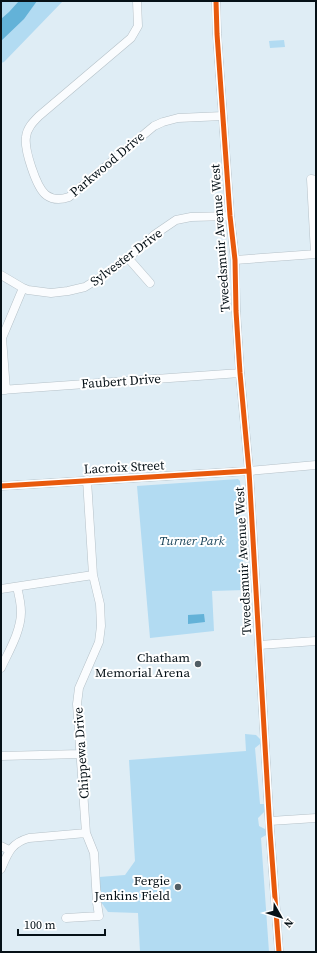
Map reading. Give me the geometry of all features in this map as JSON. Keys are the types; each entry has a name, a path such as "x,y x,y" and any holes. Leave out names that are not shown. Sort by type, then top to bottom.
{"street":[{"name":"Parkwood Drive","path":"137,1 138,22 136,30 131,38 39,116 28,129 26,147 37,181 44,194 61,200 69,197 144,133 163,122 178,118 223,116"},
{"name":"Tweedsmuir Avenue West","path":"216,1 230,216 235,260 236,311 240,372 249,471 279,952"},
{"path":"235,260 316,254 311,179 316,180"},
{"name":"Sylvester Drive","path":"1,275 23,288 51,293 85,287 128,258 154,235 176,220 191,216 230,216"},
{"path":"128,258 150,283"},
{"path":"3,390 2,338 23,288"},
{"name":"Faubert Drive","path":"3,390 240,372"},
{"name":"Lacroix Street","path":"1,486 249,471 316,465"},
{"name":"Chippewa Drive","path":"66,918 99,916 94,853 86,833 77,704 79,688 99,642 102,620 93,575 87,480"},
{"path":"1,589 93,575"},
{"path":"1,668 20,621 21,608 17,587"},
{"path":"259,646 316,641"},
{"path":"1,756 81,754"},
{"path":"270,821 316,818"},
{"path":"1,869 9,850 18,843 29,838 86,833"},
{"path":"1,846 9,850"}],"green space":[{"path":"1,1 63,1 4,62 1,63"},
{"path":"284,40 285,47 270,48 269,41"},
{"name":"Turner Park","path":"238,479 240,481 241,496 239,502 245,590 212,591 214,631 150,638 137,486"},
{"path":"245,734 256,735 260,739 260,744 255,748 260,804 265,804 265,811 258,818 259,826 265,829 266,835 261,838 269,952 140,952 138,913 108,912 101,902 99,877 125,875 135,861 129,760 246,751"}],"water":[{"path":"19,1 37,1 24,19 1,41 1,19"},
{"path":"204,614 205,622 188,624 188,615"}],"cycle path":[{"path":"216,1 230,216 235,260 236,311 240,373 249,471 270,831 279,952"},
{"path":"1,486 249,471"}],"place":[{"name":"Chatham Memorial Arena","path":"198,664"},
{"name":"Fergie Jenkins Field","path":"178,887"}]}
